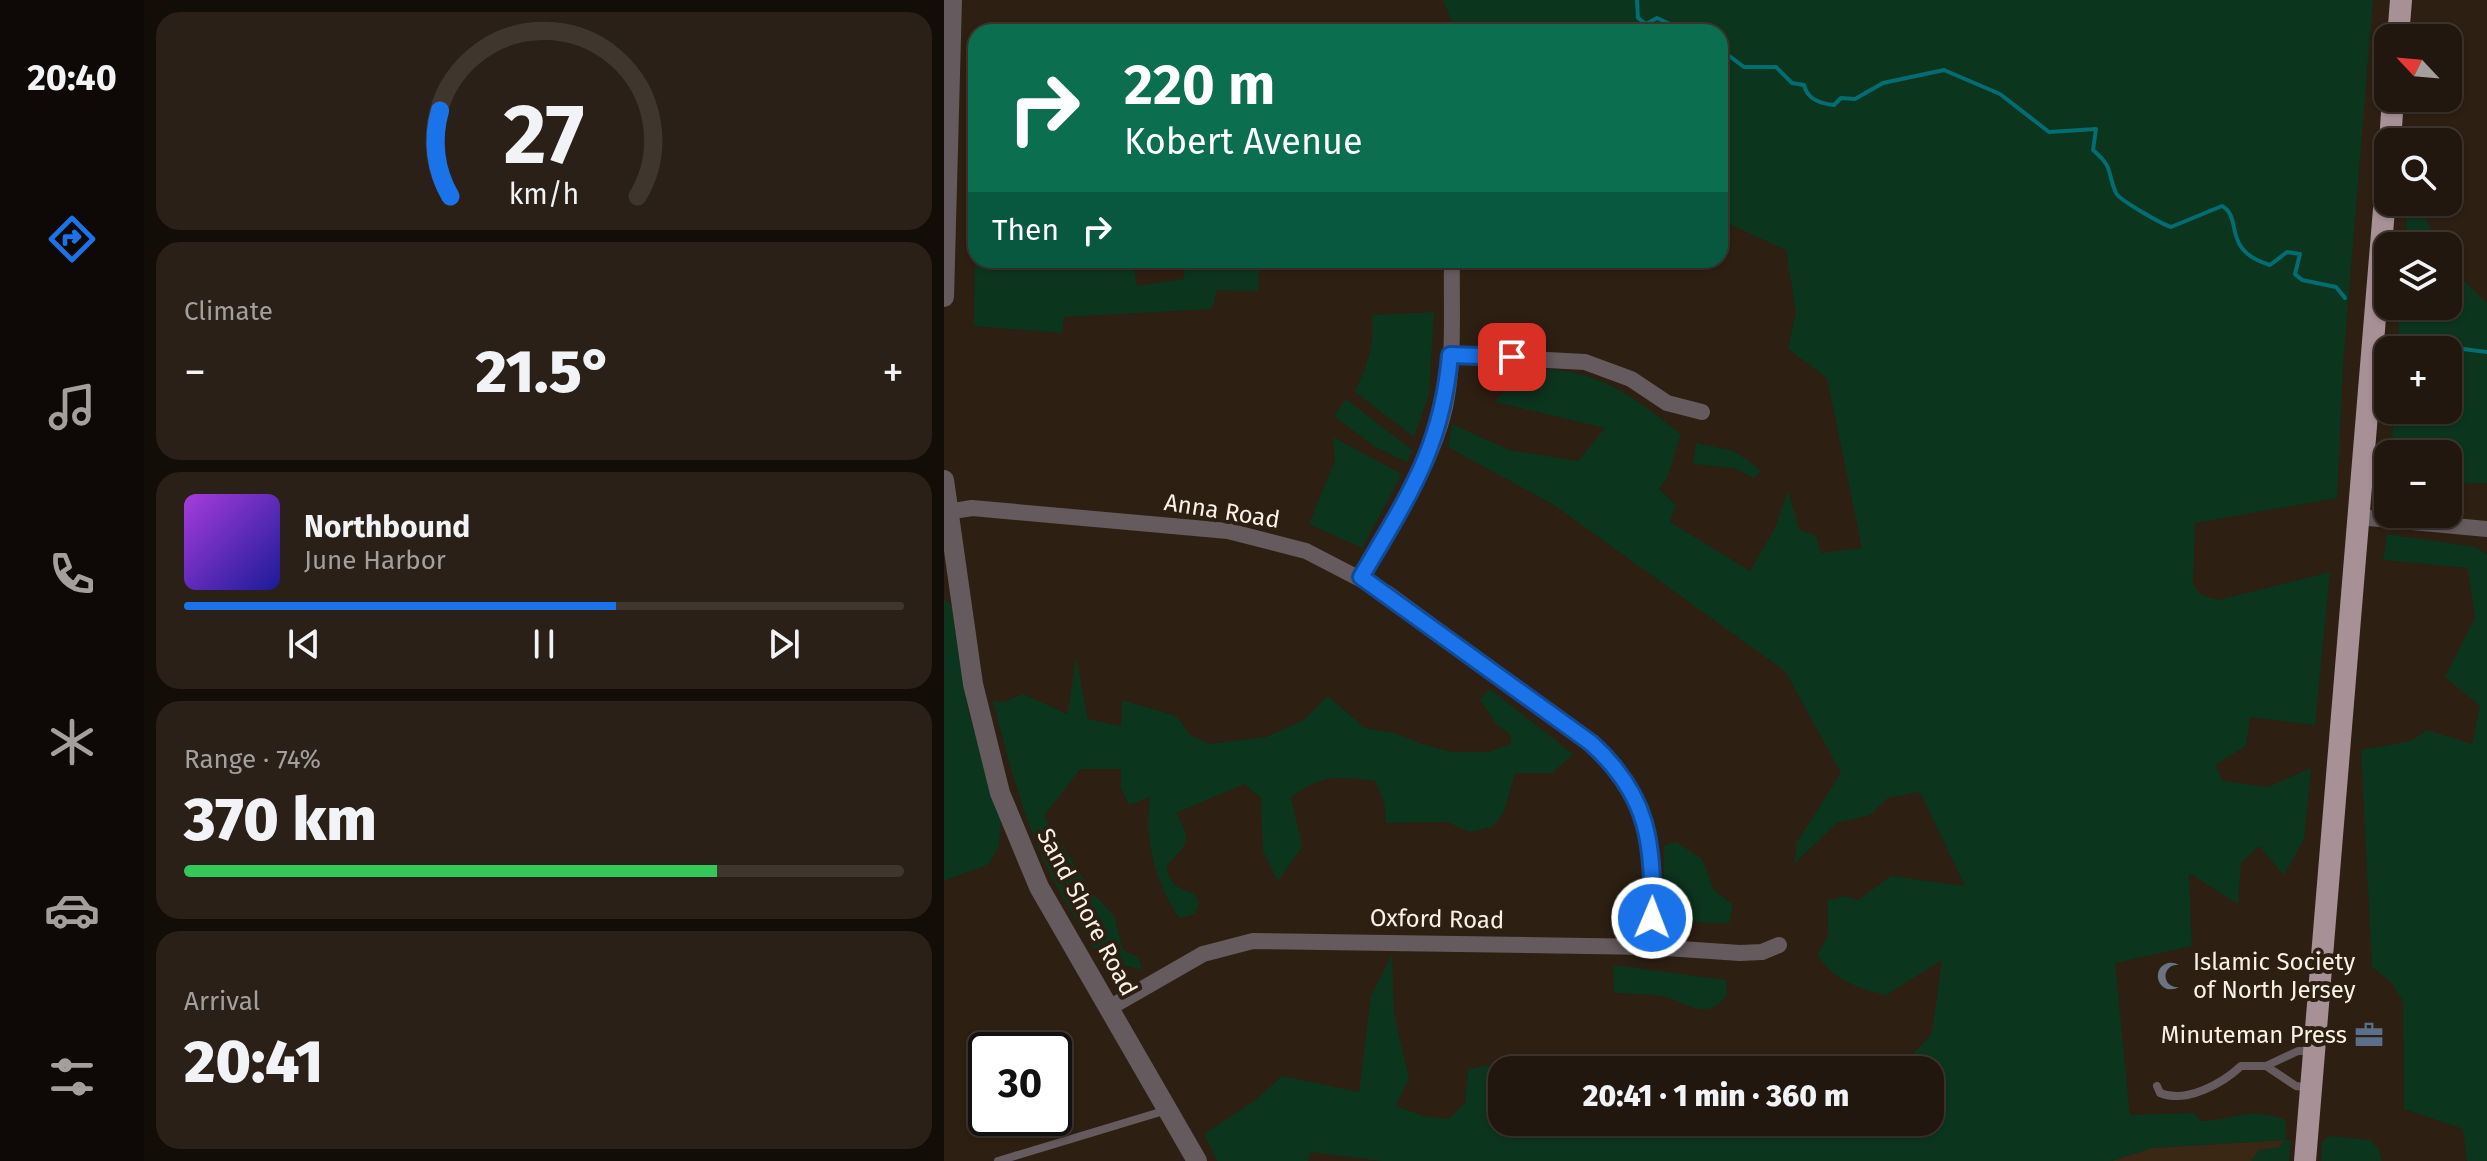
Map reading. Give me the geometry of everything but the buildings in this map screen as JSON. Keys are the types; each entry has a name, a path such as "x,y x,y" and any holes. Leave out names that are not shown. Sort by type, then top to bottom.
{"main road":[{"path":"2399,24 2401,0"},
{"path":"2305,1161 2383,216"}],"street":[{"path":"944,297 952,0"},
{"path":"1361,577 1430,455 1444,408 1450,355 1452,268"},
{"path":"1450,355 1585,362 1631,379 1667,403 1702,412"},
{"name":"Sand Shore Road","path":"944,480 973,684 1000,793 1039,887 1197,1161"},
{"name":"Anna Road","path":"947,512 972,508 1228,531 1306,551 1361,577 1591,743 1617,767 1637,800 1650,841 1651,947"},
{"path":"2358,517 2487,529"},
{"name":"Oxford Road","path":"1109,1008 1203,954 1253,941 1651,947 1740,953 1762,952 1779,945"}],"lane":[{"path":"2157,1086 2160,1093 2167,1096 2206,1089 2223,1082 2241,1066 2266,1066 2298,1051 2314,1051"},
{"path":"2266,1066 2296,1086 2311,1088"},
{"path":"998,1161 1168,1110"}],"shaded area":[{"path":"2285,1140 2283,1161 2111,1161 2152,1148"}],"green space":[{"path":"1443,0 2373,0 2343,365 2337,498 2195,523 2193,584 2201,595 2218,600 2330,572 2315,725 2250,717 2246,746 2215,765 2223,781 2268,787 2311,768 2304,839 2284,875 2259,846 2241,863 2238,904 2189,873 2192,946 2115,963 2130,1115 2194,1113 2201,1121 2261,1114 2286,1120 2285,1139 2291,1140 2289,1161 2251,1161 2259,1150 2279,1147 2284,1140 2152,1148 2111,1161 1381,1161 1311,1152 1308,1161 1217,1161 1204,1134 1254,1101 1282,1076 1359,1092 1371,996 1392,954 1394,1015 1409,1078 1396,1106 1423,1116 1449,1119 1465,1103 1468,1069 1488,1065 1488,1136 1944,1136 1944,1056 1911,1056 1932,1033 1942,960 1886,995 1838,976 1829,970 1818,954 1829,934 1827,901 1844,896 1858,900 1891,876 1965,886 1920,792 1888,798 1870,815 1837,823 1794,864 1797,842 1841,773 1785,671 1554,505 1448,447 1452,424 1509,450 1578,461 1605,428 1495,402 1523,368 1572,372 1609,384 1681,434 1667,478 1659,489 1676,505 1670,522 1750,571 1775,528 1788,491 1799,529 1816,536 1821,553 1862,548 1827,378 1788,349 1796,312 1786,250 1728,224 1728,24 1453,24"},
{"path":"2407,216 2424,216 2432,232 2406,232"},
{"path":"975,268 1134,268 1137,286 1184,279 1185,268 1259,268 1258,291 1217,290 1212,309 1064,317 1062,333 974,326"},
{"path":"2462,279 2487,303 2487,483 2462,484 2462,440 2392,440 2393,424 2462,424 2462,336 2398,336 2399,320 2462,320"},
{"path":"1434,312 1429,394 1414,437 1355,392 1369,355 1372,315"},
{"path":"1346,399 1413,451 1407,462 1375,447 1334,416"},
{"path":"1333,437 1402,474 1362,548 1309,524 1335,460"},
{"path":"1696,443 1734,451 1761,470 1754,478 1734,468 1693,464"},
{"path":"2387,534 2475,547 2487,554 2487,1161 2467,1161 2463,1129 2404,1109 2403,1001 2391,982 2372,967 2361,750 2411,741 2427,730 2472,744 2480,706 2445,677 2475,618 2468,568 2383,560"},
{"path":"944,599 952,606 969,714 1001,822 999,845 989,864 944,881"},
{"path":"1076,656 1088,719 1121,726 1122,700 1176,716 1190,735 1209,744 1266,737 1302,721 1328,696 1365,728 1394,733 1452,752 1489,752 1511,744 1510,734 1496,724 1480,699 1490,689 1573,754 1552,773 1515,773 1504,812 1492,827 1470,832 1447,822 1386,823 1384,801 1375,781 1340,778 1311,785 1291,798 1302,847 1278,881 1263,851 1261,798 1244,784 1176,813 1186,841 1167,865 1168,871 1174,884 1194,893 1199,902 1195,914 1179,918 1163,889 1153,860 1149,830 1150,797 1129,805 1121,788 1121,769 1080,769 1044,816 1091,891 1114,916 1123,950 1138,957 1142,970 1100,959 1057,886 1028,822 993,701 1004,702 1023,694 1068,714"},
{"path":"1676,842 1702,859 1714,890 1733,905 1729,923 1689,922 1664,913 1664,846"},
{"path":"1613,965 1726,980 1727,995 1712,1008 1704,1010 1659,996 1614,993"},
{"path":"2329,1136 2370,1140 2379,1150 2382,1161 2321,1161 2322,1142"}],"waterway":[{"path":"1637,0 1638,18 1646,24"},
{"path":"1646,24 1657,18 1670,24"},
{"path":"1728,55 1744,67 1776,67 1792,83 1804,85 1811,97 1824,103 1834,105 1841,98 1855,99 1883,83 1944,70 2000,94 2049,132 2096,129 2093,150 2107,166 2116,193 2125,201 2171,227 2222,206 2232,218 2239,243 2254,259 2270,265 2287,252 2300,254 2295,274 2302,280 2336,287 2345,298"},
{"path":"2462,349 2487,352"}],"place":[{"name":"Islamic Society of North Jersey","path":"2171,976"},
{"name":"Minuteman Press","path":"2369,1035"}],"route":[{"path":"1512,357 1450,355 1444,408 1430,455 1361,577 1591,743 1617,767 1637,800 1648,831 1652,861 1652,918"}]}
